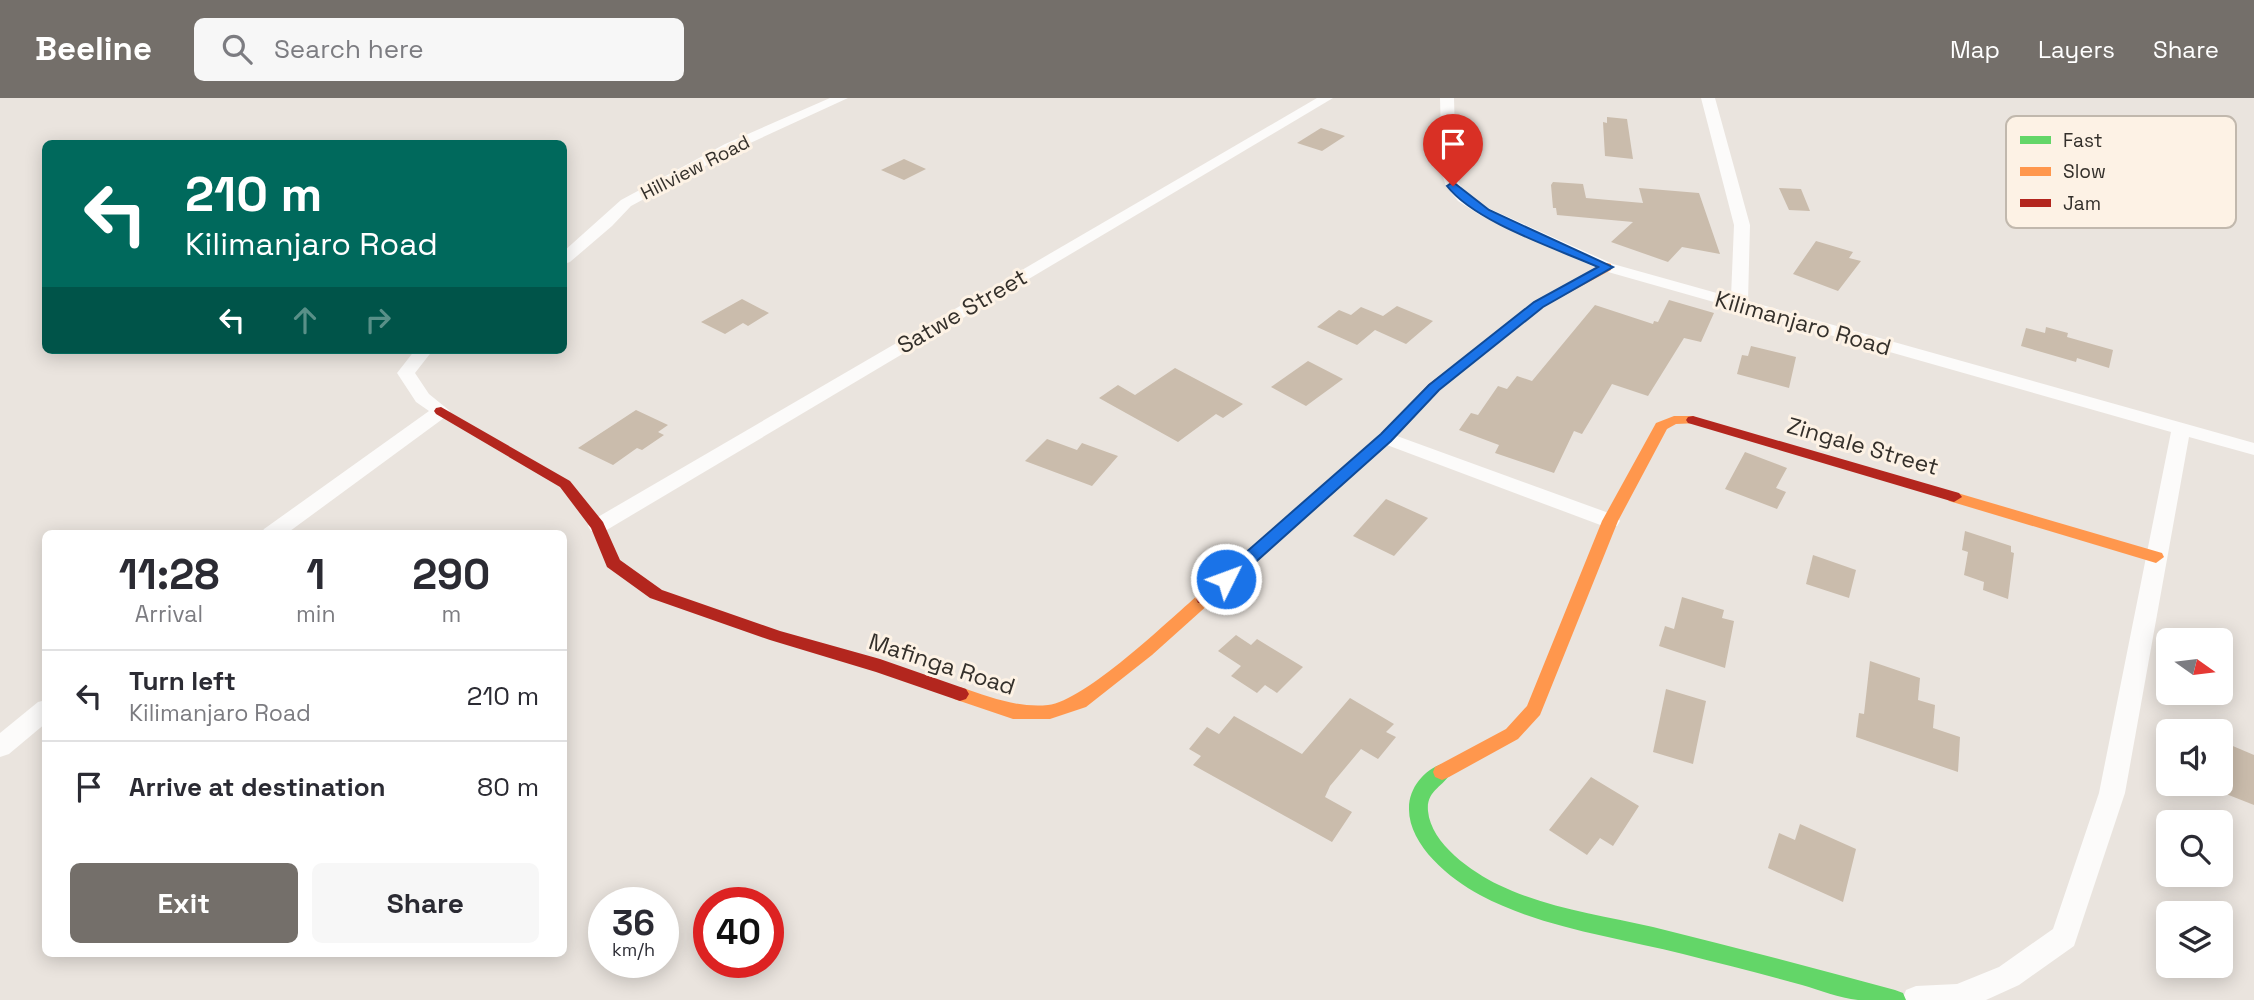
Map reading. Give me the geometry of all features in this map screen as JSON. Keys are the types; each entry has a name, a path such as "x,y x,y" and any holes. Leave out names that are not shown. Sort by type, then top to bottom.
{"street":[{"name":"Hillview Road","path":"567,256 626,203 730,147 841,98"},
{"name":"Satwe Street","path":"598,526 1326,98"},
{"name":"Kilimanjaro Road","path":"1447,98 1449,174 1453,186 1463,198 1485,212 1607,267 2254,449"},
{"path":"1708,98 1742,225 1739,306"},
{"name":"Mafinga Road","path":"441,411 565,484 598,526 613,563 656,593 776,636 880,666 1013,712 1050,712 1080,702 1146,650 1386,438 1434,387 1539,304 1607,267"},
{"path":"277,530 441,411 422,398 406,373 421,354"},
{"name":"Zingale Street","path":"1610,521 1661,426 1674,420 1695,420 2157,556"},
{"path":"1916,1000 1958,998 2009,976 2064,937 2112,793 2181,427"},
{"path":"1386,438 1610,521 1534,710 1512,734 1431,778 1418,799 1419,823 1438,852 1488,889 1552,915 1656,937 1895,1000"},
{"path":"0,747 42,712"}],"building":[{"path":"1607,117 1627,119 1633,159 1605,156 1603,122 1607,123"},
{"path":"1321,128 1345,136 1322,151 1297,143"},
{"path":"904,159 926,169 904,180 881,170"},
{"path":"1553,182 1583,184 1586,198 1643,203 1639,188 1699,193 1720,254 1682,247 1668,262 1611,242 1633,222 1557,215 1556,208 1553,208"},
{"path":"1779,188 1801,189 1810,211 1789,210"},
{"path":"1816,241 1853,252 1849,258 1861,261 1838,291 1793,274"},
{"path":"742,299 769,313 748,326 743,323 725,334 701,322"},
{"path":"1669,300 1714,313 1701,342 1684,338 1648,396 1612,384 1582,434 1574,431 1554,473 1495,453 1499,445 1459,430 1471,413 1478,415 1498,386 1507,389 1517,376 1532,381 1595,305 1653,324 1654,321 1658,322"},
{"path":"1397,306 1433,321 1406,344 1375,330 1357,345 1317,327 1339,310 1351,315 1361,307 1383,316"},
{"path":"2046,327 2068,333 2067,337 2113,350 2109,368 2077,358 2076,362 2021,346 2026,328 2045,333"},
{"path":"1751,346 1796,357 1789,388 1737,374 1742,355 1748,356"},
{"path":"1308,361 1343,379 1306,406 1271,387"},
{"path":"1175,368 1243,404 1223,418 1216,414 1178,442 1099,398 1118,385 1135,395"},
{"path":"636,410 668,425 658,432 664,435 642,450 637,448 613,465 578,448"},
{"path":"1047,439 1077,450 1082,443 1118,456 1092,486 1025,461"},
{"path":"1745,452 1787,468 1776,488 1786,492 1777,509 1725,489"},
{"path":"1386,499 1428,518 1394,556 1353,536"},
{"path":"1965,531 2011,546 2011,552 2014,553 2008,599 1983,590 1984,582 1964,575 1968,552 1962,550"},
{"path":"1813,555 1856,570 1849,598 1806,584"},
{"path":"1682,597 1724,610 1722,618 1734,621 1725,668 1659,646 1665,626 1674,629"},
{"path":"1236,635 1251,645 1257,639 1303,667 1277,693 1265,685 1257,693 1231,676 1241,666 1218,651"},
{"path":"1870,661 1920,678 1918,700 1935,705 1933,728 1960,737 1958,772 1856,737 1859,713 1864,714"},
{"path":"1666,689 1706,701 1693,764 1653,752"},
{"path":"1350,698 1394,724 1386,732 1396,737 1378,759 1361,749 1330,786 1325,797 1352,812 1332,842 1193,765 1201,756 1189,749 1207,727 1219,734 1234,716 1302,754"},
{"path":"2233,746 2254,755 2254,805 2231,796"},
{"path":"1591,777 1639,806 1613,846 1600,838 1587,855 1549,830"},
{"path":"1800,824 1856,849 1843,902 1768,868 1779,833 1795,840"}],"traffic: fast":[{"path":"1442,772 1428,783 1422,793 1418,804 1421,822 1426,834 1444,857 1490,890 1551,913 1895,1000"}],"traffic: slow":[{"path":"1485,346 1539,304 1607,267"},
{"path":"1442,772 1512,734 1534,710 1610,521 1661,426 1674,420 1693,420"},
{"path":"1954,497 2156,557"},
{"path":"960,694 1013,712 1050,712 1080,702 1146,650 1204,599"}],"traffic: jam":[{"path":"1204,599 1386,438 1434,387 1485,346"},
{"path":"441,411 565,484 598,526 613,563 656,594 776,636 880,666 960,694"},
{"path":"1693,420 1954,497"}],"route":[{"path":"1226,579 1386,438 1434,387 1539,304 1607,267 1485,212 1463,198 1453,186"}]}
